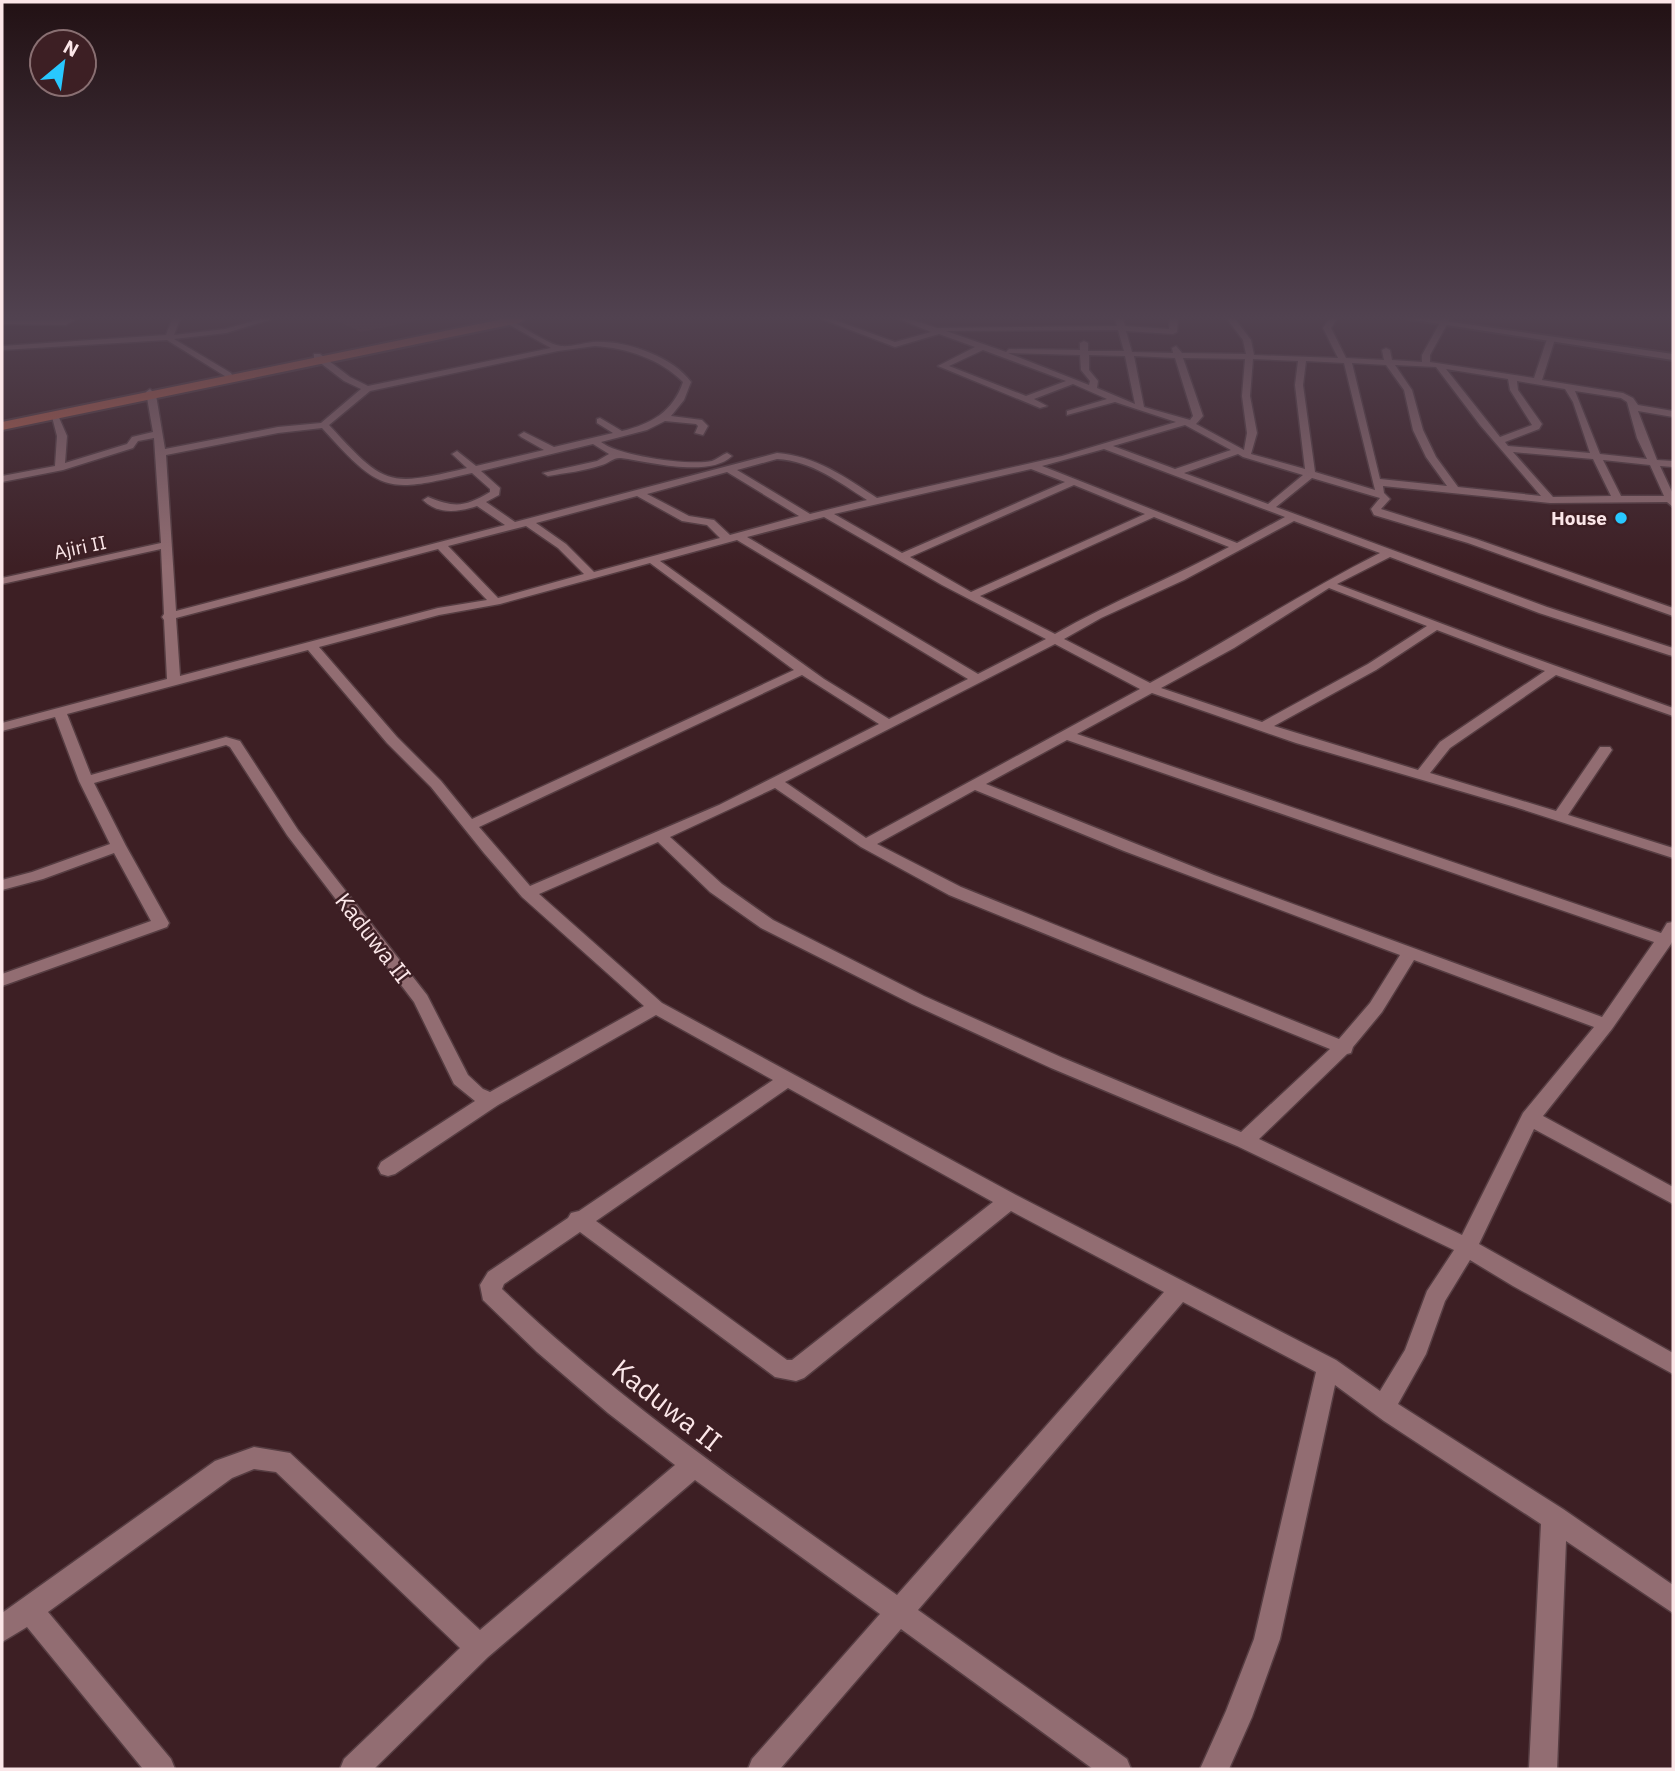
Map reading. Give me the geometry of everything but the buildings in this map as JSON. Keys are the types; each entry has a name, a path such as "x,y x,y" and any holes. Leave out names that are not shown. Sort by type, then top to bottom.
{"main road":[{"path":"2,424 113,402"},
{"path":"2,424 116,402"}],"street":[{"path":"153,402 161,453 168,617 174,683"},
{"path":"161,453 278,430 324,425 352,402"},
{"path":"324,425 365,467 382,479 395,483 434,479 651,426 665,418 676,402"},
{"path":"1033,402 1044,405"},
{"path":"1070,413 1106,402"},
{"path":"1122,402 1188,424 1242,453 1384,496"},
{"path":"1139,402 1140,409"},
{"path":"2,727 438,612 496,602 808,517 1106,447 1188,424 1198,416 1193,402"},
{"path":"1174,473 1242,453 1253,441 1247,402"},
{"path":"1301,402 1310,474"},
{"path":"1356,402 1376,482 1385,499 1376,511 1378,513 1472,541 1673,612"},
{"path":"1411,402 1418,430 1431,457 1455,491"},
{"path":"1467,402 1550,500"},
{"path":"1501,445 1536,427 1521,402"},
{"path":"1577,402 1596,457 1618,500"},
{"path":"1376,482 1550,500 1672,501 1653,462 1631,402"},
{"path":"1632,407 1673,414"},
{"path":"54,415 62,436 60,468"},
{"path":"665,418 699,422 703,426 700,433"},
{"path":"600,421 620,434"},
{"path":"2,479 60,468 130,446 135,439 159,434"},
{"path":"524,435 552,450"},
{"path":"595,441 599,447 615,454 706,464 717,463 727,456"},
{"path":"1501,445 1673,464"},
{"path":"1106,447 1543,611 1673,652"},
{"path":"428,500 437,508 446,510 495,493 495,488 457,454"},
{"path":"548,472 600,463 615,454"},
{"path":"168,617 777,456 798,457 876,500"},
{"path":"1033,466 1240,547"},
{"path":"729,469 808,517"},
{"path":"1269,508 1310,474"},
{"path":"901,557 1073,482"},
{"path":"640,494 686,519 710,522 733,538 977,679"},
{"path":"477,501 515,527"},
{"path":"825,513 971,596 1149,688 1301,740 1673,853"},
{"path":"971,596 1153,514"},
{"path":"528,893 661,837 776,782 1054,640 1097,615 1180,578 1293,517"},
{"path":"530,523 562,546 592,576"},
{"name":"Ajiri II","path":"2,581 166,545"},
{"path":"441,546 496,602"},
{"path":"866,844 1230,645 1328,584 1388,552"},
{"path":"651,559 803,670 888,724"},
{"path":"1328,584 1435,626 1673,712"},
{"path":"1263,727 1372,667 1435,626"},
{"path":"310,645 392,740 436,784 528,893 656,1007 1009,1201 1328,1367 1673,1600"},
{"path":"469,826 803,670"},
{"path":"1421,775 1445,745 1555,670"},
{"path":"2,980 161,923 117,847 72,752 60,713"},
{"path":"1064,734 1669,934 1606,1024 1530,1118 1467,1247 1435,1298 1415,1354 1383,1406"},
{"name":"Kaduwa II","path":"86,782 226,741 235,744 292,832 421,999 461,1079 476,1094 491,1100"},
{"path":"1559,817 1605,751"},
{"path":"776,782 804,805 903,867 955,891 1345,1048"},
{"path":"972,784 1064,823 1409,954 1606,1024"},
{"path":"661,837 716,888 766,924 918,1000 1057,1063 1244,1141 1467,1247 1673,1364"},
{"path":"2,885 37,876 117,847"},
{"path":"1244,1141 1345,1048 1394,984 1409,954"},
{"path":"388,1168 491,1100 656,1007"},
{"name":"Kaduwa II","path":"789,1078 578,1219 496,1278 491,1285 491,1293 545,1345 616,1405 694,1465 1117,1769"},
{"path":"1530,1118 1673,1196"},
{"path":"578,1219 783,1370 796,1371 1009,1201"},
{"path":"762,1769 1179,1291"},
{"path":"1214,1769 1238,1717 1267,1639 1328,1367"},
{"path":"2,1629 224,1469 254,1458 282,1461 479,1648"},
{"path":"354,1769 479,1648 694,1465"},
{"path":"1543,1769 1554,1518"},
{"path":"29,1609 161,1769"}],"place":[{"name":"House","path":"1621,518"}]}
